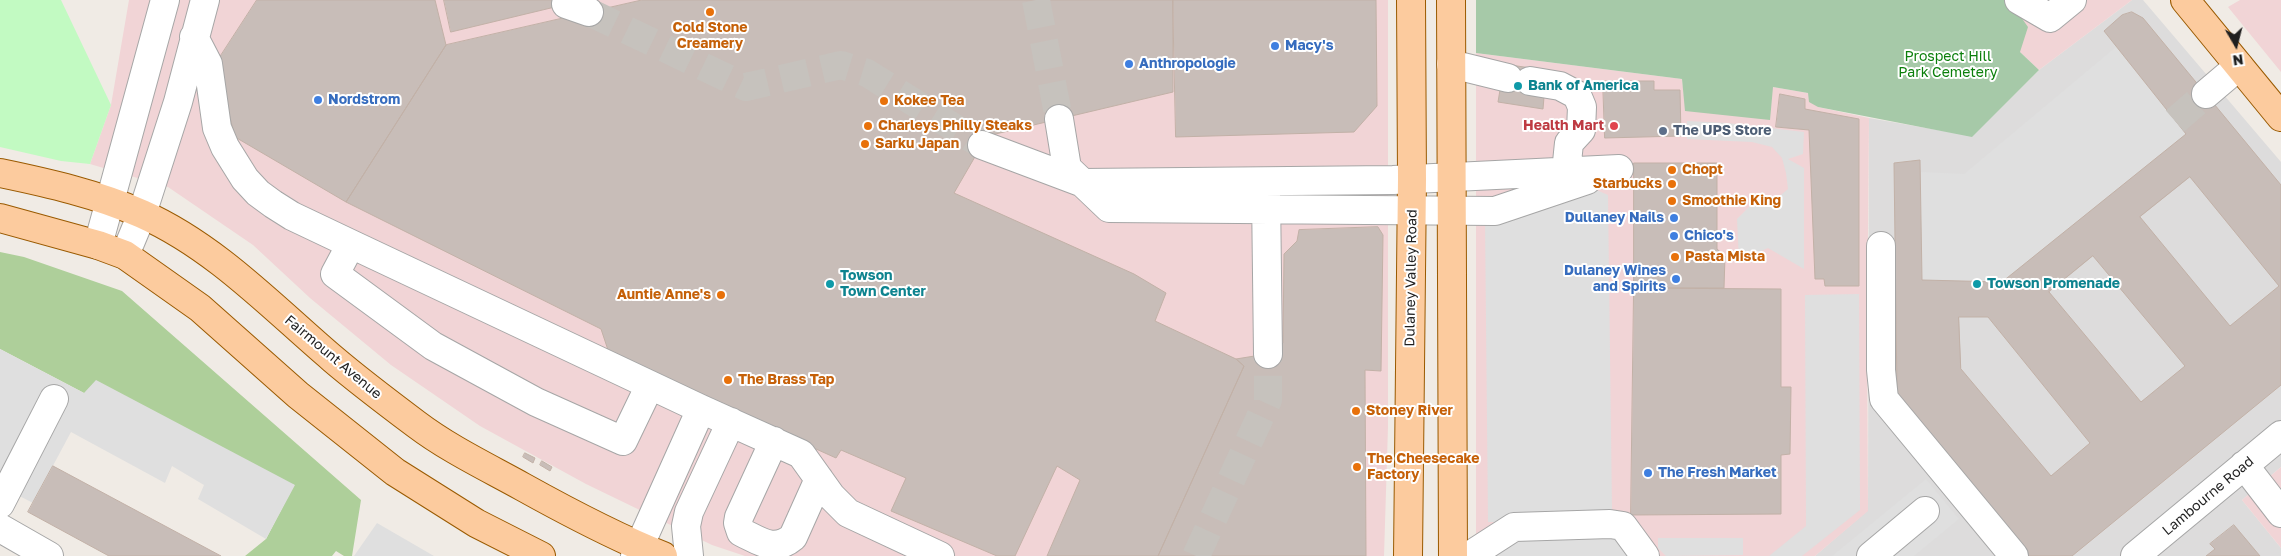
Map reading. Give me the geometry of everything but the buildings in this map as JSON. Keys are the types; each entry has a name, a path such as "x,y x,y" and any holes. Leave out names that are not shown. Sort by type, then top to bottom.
{"main road":[{"name":"Dulaney Valley Road","path":"1408,556 1412,211 1411,0"},
{"path":"1451,0 1453,556"},
{"path":"2196,4 2239,66 2281,117"},
{"name":"Fairmount Avenue","path":"0,173 81,192 142,214 178,233 247,283 334,360 417,425 472,460 645,553"},
{"path":"0,218 98,245 125,255 200,308 298,395 394,472 476,523 541,556"}],"street":[{"path":"98,245 165,0"},
{"path":"125,255 142,214 178,102 205,0"},
{"path":"2019,0 2050,18 2072,0"},
{"path":"194,37 208,64 217,128 236,165 258,193 292,216 700,409 801,454 831,496 848,513 940,556"},
{"path":"1451,64 1519,80 1560,86 1577,95 1582,107 1581,130 1569,144 1566,172"},
{"path":"148,65 160,89 217,128"},
{"path":"2206,94 2239,66"},
{"path":"982,145 1083,184 1452,178 1619,170 1495,211 1266,211 1109,208 1083,184 1068,168 1059,119"},
{"path":"1266,182 1268,354"},
{"path":"351,244 335,274 433,346 536,402 623,441 650,385"},
{"path":"1881,246 1881,370 1884,399 2014,556"},
{"path":"0,504 54,399"},
{"path":"645,553 700,409"},
{"path":"688,556 686,526 689,512 731,422"},
{"name":"Lambourne Road","path":"2135,556 2281,435"},
{"path":"774,441 739,517 738,523 741,532 767,544 780,546 788,541 793,537 818,479"},
{"path":"2244,465 2281,513"},
{"path":"1871,556 1925,511"},
{"path":"1469,556 1514,527 1610,524 1623,526 1645,556"},
{"path":"0,528 49,556"}],"shaded area":[{"name":"Towson Town Center","path":"129,0 1388,0 1388,427 1384,556 745,556 712,545 586,484 480,426 391,365 310,298 253,245 168,187 90,164 111,105"},
{"path":"2009,0 2132,0 2039,70 2020,52"},
{"path":"2132,0 2143,0 2281,162 2281,467 2242,500 2281,548 2281,556 1815,556 1868,510 1869,118 1972,136 2039,70"},
{"path":"2240,0 2281,0 2281,72 2228,7"},
{"path":"2117,46 2186,134 2002,282 1922,280 1920,172 1964,174"},
{"path":"1476,53 1682,79 1686,111 1773,87 1808,93 1818,107 1869,118 1868,511 1815,556 1476,556"},
{"path":"1687,121 1728,123 1804,132 1803,154 1788,159 1804,168 1804,269 1768,248 1739,261 1737,219 1753,203 1769,205 1788,189 1782,158 1772,147 1752,142 1687,139"},
{"path":"1592,188 1608,195 1612,512 1528,513 1504,522 1488,522 1485,221"},
{"path":"1859,294 1860,510 1802,556 1769,556 1806,526 1805,295"},
{"path":"0,349 84,393 96,380 295,485 266,539 198,499 204,485 172,466 165,483 71,432 33,503 0,486"},
{"path":"2281,467 2281,548 2242,500"},
{"path":"1926,479 1959,519 1914,556 1832,556"},
{"path":"377,523 434,556 354,556"},
{"path":"1612,534 1629,556 1487,556 1528,535"},
{"path":"1658,538 1743,538 1743,555 1666,556 1658,548"}],"green space":[{"path":"0,0 61,0 111,105 90,164 61,161 0,147"},
{"name":"Prospect Hill Park Cemetery","path":"1476,0 2009,0 2028,27 2020,52 2039,70 1972,137 1818,107 1809,102 1808,93 1773,87 1770,120 1685,111 1682,79 1476,53"},
{"path":"0,252 24,257 122,291 361,500 352,556 344,556 336,551 332,556 245,556 266,539 294,485 84,393 0,349"}],"tunnel":[{"path":"1036,0 1059,119"},
{"path":"589,12 746,87 841,65 867,73 982,145"},
{"path":"2175,121 2206,94"},
{"path":"1196,556 1268,400 1268,354"}],"place":[{"name":"Cold Stone Creamery","path":"710,12"},
{"name":"Macy's","path":"1275,46"},
{"name":"Anthropologie","path":"1129,64"},
{"name":"Bank of America","path":"1518,86"},
{"name":"Nordstrom","path":"318,100"},
{"name":"Kokee Tea","path":"884,101"},
{"name":"Charleys Philly Steaks","path":"868,126"},
{"name":"Health Mart","path":"1614,126"},
{"name":"The UPS Store","path":"1663,131"},
{"name":"Sarku Japan","path":"865,144"},
{"name":"Chopt","path":"1672,170"},
{"name":"Starbucks","path":"1672,184"},
{"name":"Smoothie King","path":"1672,201"},
{"name":"Dullaney Nails","path":"1674,218"},
{"name":"Chico's","path":"1674,236"},
{"name":"Pasta Mista","path":"1675,257"},
{"name":"Dulaney Wines and Spirits","path":"1676,279"},
{"name":"Towson Town Center","path":"830,284"},
{"name":"Towson Promenade","path":"1977,284"},
{"name":"Auntie Anne's","path":"721,295"},
{"name":"The Brass Tap","path":"728,380"},
{"name":"Stoney River","path":"1356,411"},
{"name":"The Cheesecake Factory","path":"1357,467"},
{"name":"The Fresh Market","path":"1648,473"}]}
